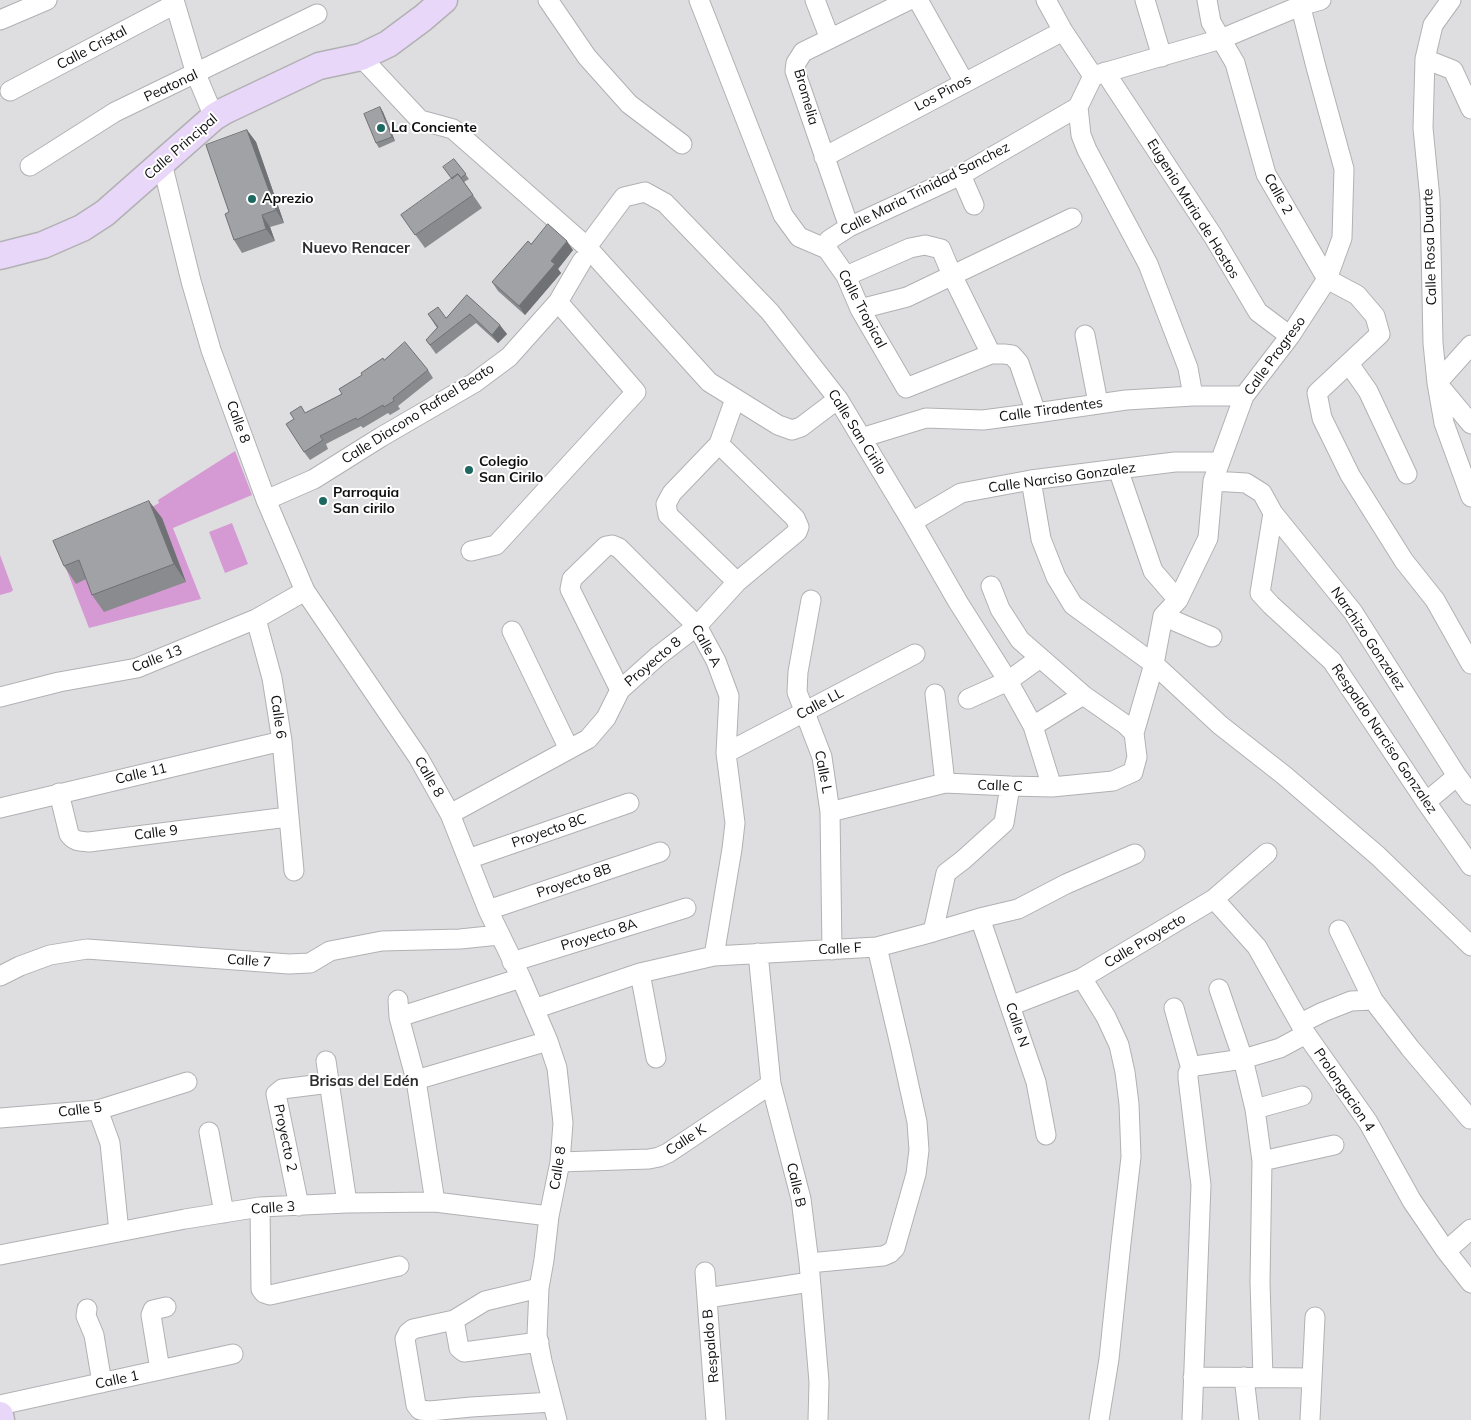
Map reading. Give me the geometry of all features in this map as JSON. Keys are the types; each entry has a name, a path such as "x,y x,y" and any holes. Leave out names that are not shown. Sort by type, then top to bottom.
{"street":[{"path":"0,20 47,0"},
{"name":"Calle Principal","path":"0,256 43,245 82,228 106,213 214,117 319,66 361,56 388,44 444,0"},
{"path":"548,0 587,57 629,104 682,144"},
{"name":"Calle Tropical","path":"699,0 782,215 799,237 827,250 846,276 860,309 906,388 991,354"},
{"path":"815,0 830,39"},
{"name":"Bromelia","path":"849,227 795,71 796,63 803,52 909,0"},
{"path":"918,0 964,82"},
{"name":"Eugenio Maria de Hostos","path":"1046,0 1063,31 1099,74 1213,236 1258,312 1290,336"},
{"path":"1145,0 1162,56"},
{"name":"Calle 2","path":"1207,0 1211,22 1235,63 1266,174 1327,279"},
{"path":"1193,396 1188,368 1148,264 1087,150 1081,135 1078,107 1099,74 1221,39 1299,3 1321,0"},
{"name":"Calle Rosa Duarte","path":"1452,0 1433,24 1425,58 1423,128 1430,199 1433,343 1437,383 1444,423 1471,497"},
{"path":"174,2 196,74 214,117"},
{"name":"Calle Cristal","path":"10,90 174,2"},
{"name":"Calle Progreso","path":"1163,616 1178,600 1208,538 1213,481 1244,396 1290,336 1327,279 1342,238 1344,169 1299,3"},
{"name":"Peatonal","path":"30,166 115,112 317,14"},
{"name":"Los Pinos","path":"824,156 1063,31"},
{"path":"361,56 420,120 453,129 584,254 709,382 778,425 792,430 801,427 838,398"},
{"path":"1425,58 1453,70 1471,109"},
{"name":"Calle Maria Trinidad Sanchez","path":"827,250 828,240 849,227 960,175 1078,107"},
{"name":"Calle 8","path":"162,163 191,281 211,350 266,500 305,591 418,757 450,814 488,910 548,1041 557,1068 563,1123 560,1162 539,1288 537,1335 555,1411"},
{"path":"960,175 974,205"},
{"name":"Calle San Cirilo","path":"558,302 584,254 624,197 645,192 664,203 770,312 838,398 958,602 1008,681 1033,726 1052,787"},
{"path":"860,309 906,297 1072,218"},
{"path":"846,276 910,248 925,245 941,250 991,354 1012,355 1019,363 1036,413"},
{"path":"1327,279 1357,295 1375,316 1380,334 1317,393 1322,418 1350,475 1404,560 1435,600 1471,664"},
{"path":"472,551 496,544 636,392 558,302"},
{"name":"Calle Diacono Rafael Beato","path":"266,500 314,479 381,437 474,383 508,357 558,302"},
{"path":"1085,334 1098,403"},
{"path":"1471,345 1437,383 1471,424"},
{"path":"1349,364 1368,391 1407,474"},
{"name":"Calle Tiradentes","path":"861,438 926,418 983,420 1126,400 1193,396 1244,396"},
{"path":"734,399 719,444 672,493 666,504 666,510 668,515 738,582"},
{"name":"Proyecto 8","path":"450,814 588,738 606,718 620,690 658,656 698,626 738,582 795,535 799,527 795,518 719,444"},
{"name":"Calle Narciso Gonzalez","path":"912,522 961,493 1030,480 1175,462 1220,462"},
{"path":"1118,469 1153,571 1178,600"},
{"path":"1030,480 1041,539 1056,577 1073,605 1154,664 1220,725 1285,776 1378,856 1471,946"},
{"name":"Narchizo Gonzalez","path":"1213,481 1246,483 1262,493 1272,512 1353,612 1471,795"},
{"name":"Respaldo Narciso Gonzalez","path":"1272,512 1260,593 1332,661 1471,866"},
{"name":"Calle A","path":"620,690 570,589 572,579 606,546 612,544 698,626 716,661 729,696 726,754 734,823 732,849 714,956"},
{"path":"991,586 1000,609 1020,640 1083,695 1126,725 1134,733 1154,664 1163,616 1212,637"},
{"name":"Calle 13","path":"0,697 59,682 137,668 256,619 305,591"},
{"name":"Calle L","path":"811,600 798,672 797,692 822,757 830,812 832,950"},
{"name":"Calle 6","path":"256,619 272,678 282,741 294,871"},
{"path":"512,631 569,749"},
{"name":"Calle LL","path":"726,754 915,654"},
{"path":"968,699 1008,681 1040,658"},
{"path":"935,694 945,783"},
{"path":"1033,726 1083,695"},
{"name":"Calle C","path":"830,812 945,783 1052,787 1113,781 1132,772 1137,757 1134,733"},
{"name":"Calle 11","path":"0,808 282,741"},
{"path":"1426,802 1457,776"},
{"path":"933,932 946,873 1004,822 1010,786"},
{"name":"Calle 9","path":"59,793 69,834 77,841 90,842 288,817"},
{"name":"Proyecto 8C","path":"468,859 629,803"},
{"name":"Proyecto 8B","path":"488,910 660,852"},
{"name":"Calle Proyecto","path":"1010,1006 1082,978 1214,899 1267,853"},
{"name":"Calle F","path":"534,1009 640,973 714,956 877,947 1018,909 1066,884 1135,854"},
{"name":"Prolongacion 4","path":"1214,899 1257,947 1304,1028 1368,1122 1412,1201 1471,1284"},
{"name":"Proyecto 8A","path":"416,1080 398,1008 516,970 686,908"},
{"name":"Calle N","path":"980,918 1036,1082 1046,1135"},
{"path":"1339,930 1373,1000 1410,1048 1470,1119"},
{"name":"Calle 7","path":"0,976 50,955 87,949 289,964 310,963 330,951 382,941 460,939 499,934"},
{"path":"809,1263 883,1256 890,1253 895,1248 916,1174 919,1150 917,1122 902,1049 877,947"},
{"name":"Calle B","path":"758,953 771,1084 801,1199 809,1263 819,1382 818,1420"},
{"path":"640,973 656,1058"},
{"path":"1082,978 1106,1017 1119,1046 1126,1080 1131,1157 1109,1358 1098,1420"},
{"path":"1219,989 1243,1060 1255,1109 1262,1160 1260,1282 1263,1377"},
{"path":"1192,1420 1201,1185 1188,1073 1195,1066 1243,1060 1280,1048 1304,1028 1351,1000 1373,1000"},
{"path":"1174,1008 1191,1069"},
{"path":"435,1202 416,1080 548,1041"},
{"path":"326,1061 348,1203"},
{"name":"Calle 5","path":"0,1118 98,1110 187,1082"},
{"name":"Proyecto 2","path":"298,1206 276,1094 282,1089 330,1082"},
{"name":"Calle K","path":"560,1162 659,1157 771,1084"},
{"path":"1255,1109 1302,1096"},
{"path":"98,1110 110,1143 119,1232"},
{"path":"209,1132 224,1212"},
{"path":"1262,1160 1334,1145"},
{"name":"Calle 3","path":"0,1255 185,1219 260,1208 348,1203 435,1202 550,1216"},
{"path":"260,1208 261,1289 264,1293 270,1295 399,1266"},
{"path":"1446,1251 1471,1228"},
{"name":"Respaldo B","path":"705,1272 716,1420"},
{"path":"707,1298 810,1282"},
{"path":"539,1288 485,1301 454,1320 413,1329 405,1339 416,1405 420,1410 430,1411 471,1406 555,1411"},
{"path":"160,1370 151,1315 153,1310 166,1307"},
{"path":"87,1308 86,1316 94,1335 102,1383"},
{"path":"1310,1420 1315,1317"},
{"path":"454,1320 459,1348 464,1352 539,1342"},
{"name":"Calle 1","path":"0,1405 233,1354"},
{"path":"1193,1377 1312,1378"},
{"path":"1244,1377 1249,1420"},
{"path":"0,1414 2,1420"}],"shaded area":[{"path":"235,451 252,495 173,528 201,599 89,628 62,558 159,503 158,500"},
{"path":"232,523 248,564 225,573 209,532"},
{"path":"0,555 13,590 0,595"}],"building":[{"name":"La Conciente","path":"380,107 392,137 376,143 364,114"},
{"name":"Aprezio","path":"247,130 276,210 262,215 266,229 234,240 225,214 229,212 206,145"},
{"path":"454,159 466,174 461,178 458,174 452,179 443,167"},
{"path":"458,174 473,195 415,235 401,215"},
{"path":"548,224 567,241 551,261 555,264 519,306 492,282 528,241 531,244"},
{"path":"467,295 500,325 492,335 470,314 430,345 426,340 438,327 428,314 438,307 446,318"},
{"path":"405,342 428,370 393,398 394,401 320,436 323,440 304,452 286,424 294,419 290,413 301,406 305,413 342,394 339,389 362,375 361,373 383,358 384,360"},
{"path":"149,501 174,564 92,595 79,560 64,566 53,541"}],"place":[{"name":"La Conciente","path":"381,128"},
{"name":"Aprezio","path":"252,199"},
{"name":"Colegio San Cirilo","path":"469,470"},
{"name":"Parroquia San cirilo","path":"323,501"}],"district":[{"name":"Nuevo Renacer","path":"356,248"},
{"name":"Brisas del Edén","path":"364,1081"}]}
